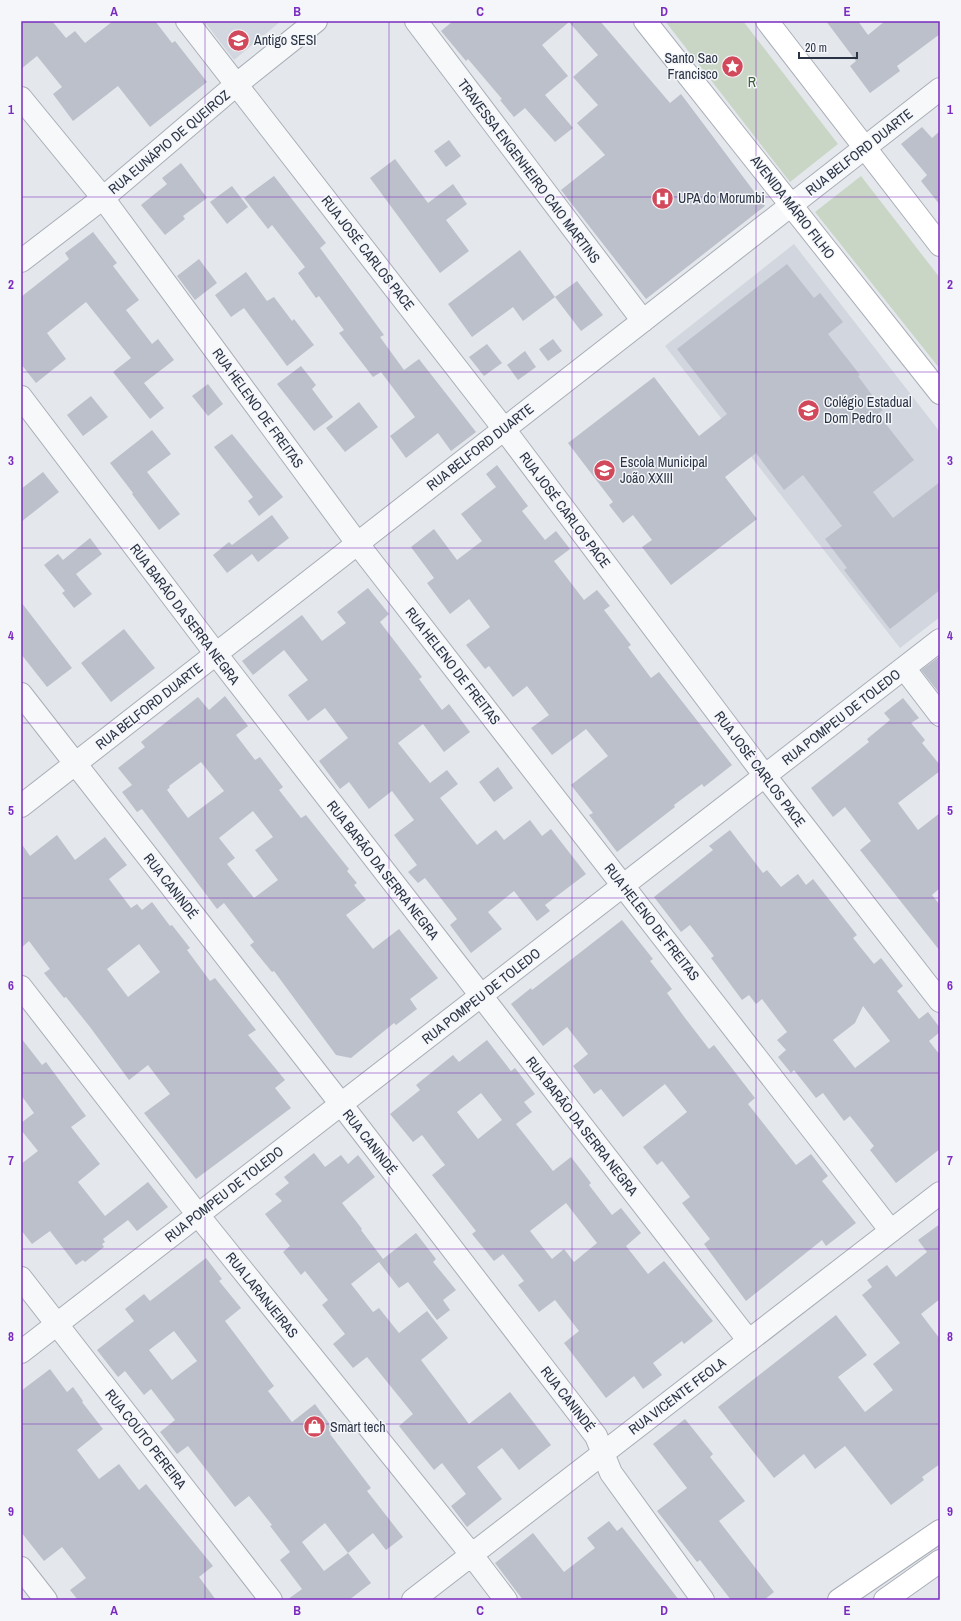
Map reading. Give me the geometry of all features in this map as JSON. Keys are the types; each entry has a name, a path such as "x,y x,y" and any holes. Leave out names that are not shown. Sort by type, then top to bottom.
{"main road":[{"name":"AVENIDA MÁRIO FILHO","path":"645,21 792,204 940,393"},
{"path":"767,21 940,245"},
{"path":"842,1599 940,1531"},
{"path":"885,1600 940,1561"}],"street":[{"name":"RUA JOSÉ CARLOS PACE","path":"188,21 504,429 765,776 940,1001"},
{"name":"RUA EUNÁPIO DE QUEIROZ","path":"21,261 103,198 237,84 316,21"},
{"name":"TRAVESSA ENGENHEIRO CAIO MARTINS","path":"416,21 643,320"},
{"name":"RUA BELFORD DUARTE","path":"21,806 940,89"},
{"name":"RUA HELENO DE FREITAS","path":"21,98 103,198 357,543 891,1230"},
{"name":"RUA BARÃO DA SERRA NEGRA","path":"21,397 216,654 749,1341"},
{"name":"RUA POMPEU DE TOLEDO","path":"21,1352 940,640"},
{"path":"904,668 940,715"},
{"name":"RUA CANINDÉ","path":"21,694 341,1104 596,1436 611,1473 703,1600"},
{"name":"RUA LARANJEIRAS","path":"21,986 198,1215 471,1554 506,1600"},
{"name":"RUA VICENTE FEOLA","path":"413,1600 940,1193"},
{"name":"RUA COUTO PEREIRA","path":"21,1278 271,1600"},
{"path":"21,1568 46,1600"}],"shaded area":[{"name":"Antigo SESI","path":"204,21 281,21 234,60"},
{"path":"794,244 940,432 940,617 900,648 665,346"}],"green space":[{"name":"R","path":"665,21 743,21 838,144 790,182"},
{"path":"861,176 940,278 940,369 815,212"}],"building":[{"path":"21,21 52,21 66,38 75,31 85,43 113,21 155,21 172,43 175,41 207,82 150,127 118,86 73,121 53,94 62,87 37,56 21,69"},
{"path":"453,21 600,21 670,103 681,94 765,206 646,299 561,190 605,155 577,123 598,105 573,77 598,55 569,22 542,45 568,76 545,95 573,128 555,142 525,108 514,117 500,100 502,99 468,59 466,61 441,31"},
{"path":"826,21 858,21 868,35 885,21 940,21 940,34 897,66 900,71 870,93 850,66 856,61"},
{"path":"922,127 932,138 940,131 940,205 921,181 927,175 901,144"},
{"path":"449,140 461,156 446,167 434,151"},
{"path":"395,159 428,203 453,184 467,204 446,220 469,251 440,273 370,178"},
{"path":"181,163 207,198 183,216 185,219 165,235 141,205 167,184 162,178"},
{"path":"274,176 326,243 320,248 384,335 380,337 404,370 419,359 476,432 451,451 438,433 406,458 390,436 415,417 381,372 373,377 339,333 344,330 319,296 316,298 298,273 305,267 272,225 268,229 244,198"},
{"path":"232,186 248,207 227,224 210,202"},
{"path":"93,232 117,263 113,266 139,300 126,310 152,344 158,339 174,360 144,383 164,408 150,419 113,372 131,358 86,302 47,333 66,359 36,383 21,364 21,297 69,259 65,253"},
{"path":"520,250 555,297 523,321 513,307 472,337 448,304"},
{"path":"199,259 217,283 195,300 177,276"},
{"path":"787,264 814,298 820,293 843,322 828,334 860,375 858,376 883,410 878,414 914,460 873,492 893,518 940,482 940,590 890,629 844,570 847,568 825,539 842,526 803,475 784,490 756,453 725,477 757,519 671,585 642,547 652,540 633,515 623,523 609,505 613,502 568,443 654,377 699,436 727,414 677,349"},
{"path":"246,272 267,301 274,297 292,321 294,319 314,345 287,366 244,308 231,317 215,295"},
{"path":"577,281 603,315 581,331 555,297"},
{"path":"553,339 562,351 548,361 539,349"},
{"path":"487,344 502,363 484,376 469,357"},
{"path":"525,351 536,367 518,380 507,365"},
{"path":"301,366 316,385 312,389 333,417 314,431 277,384"},
{"path":"208,384 223,404 208,416 192,396"},
{"path":"91,396 108,417 83,436 67,415"},
{"path":"359,402 378,427 345,452 326,428"},
{"path":"152,430 171,454 147,472 180,514 159,530 110,463"},
{"path":"232,434 283,497 259,516 248,501 253,497 214,447"},
{"path":"497,465 528,506 522,511 545,540 556,531 570,549 554,561 584,600 597,590 610,606 604,610 631,645 628,647 651,678 659,672 732,765 704,787 702,784 674,805 675,807 617,852 589,815 593,813 571,785 608,756 586,729 552,755 531,728 549,715 527,686 513,697 489,666 485,669 466,645 490,627 469,599 450,614 427,583 434,578 411,547 434,529 457,560 482,541 461,514 496,487 486,474"},
{"path":"43,472 59,492 21,522 21,489"},
{"path":"272,515 289,538 258,562 252,554 227,573 213,555 229,542 232,545"},
{"path":"90,538 102,554 76,574 92,594 74,608 62,593 65,591 44,565 58,554 63,560"},
{"path":"368,588 389,614 380,622 422,677 419,679 442,710 449,704 470,732 444,752 423,724 398,743 430,783 447,770 458,784 440,798 477,845 496,830 504,840 530,820 542,836 551,829 586,874 545,905 550,911 537,921 514,891 488,912 502,929 471,953 450,925 457,919 425,878 418,883 408,872 417,865 394,835 414,820 392,791 369,809 349,782 340,789 319,761 348,738 325,708 308,721 288,695 308,680 284,650 253,675 242,661 302,615 322,641 346,623 337,612"},
{"path":"21,602 72,668 47,687 21,654"},
{"path":"124,629 155,668 111,702 81,663"},
{"path":"940,656 940,694 921,670"},
{"path":"225,696 248,726 236,735 255,760 260,757 283,787 279,790 301,818 306,815 349,869 347,871 357,883 354,885 366,900 346,915 373,949 399,929 438,978 410,999 417,1009 396,1025 394,1023 351,1058 336,1055 274,971 272,972 250,945 254,942 224,903 217,909 142,809 137,812 122,792 132,785 118,768 145,747 141,742 198,697 209,710","holes":["201,762 224,791 188,818 167,790 170,787 169,786","253,811 273,837 255,850 278,880 254,898 227,864 235,858 219,838"]},
{"path":"903,698 919,718 911,723 925,740 922,743 940,765 940,771 898,803 918,830 940,813 940,888 932,895 940,905 940,951 860,850 871,841 845,807 833,817 811,788 869,742 867,739 890,720 884,713"},
{"path":"498,767 513,788 494,802 479,782"},
{"path":"730,830 763,873 767,870 781,887 798,874 806,885 813,879 857,935 853,938 874,964 881,958 903,986 897,991 919,1019 928,1012 940,1028 940,1032 929,1041 940,1055 940,1149 896,1183 870,1150 874,1146 850,1116 844,1121 823,1093 816,1098 794,1070 791,1073 778,1057 786,1050 777,1040 787,1032 762,999 756,1004 749,995 742,1000 711,958 714,956 690,925 681,932 654,897 713,850 709,846","holes":["863,1006 890,1041 855,1068 833,1040 855,1023"]},
{"path":"57,835 75,860 105,837 127,865 109,879 131,908 137,904 142,910 152,902 170,926 172,925 190,948 187,950 210,981 215,978 256,1030 248,1035 285,1080 275,1088 291,1108 196,1179 144,1113 170,1094 148,1065 129,1080 90,1027 44,973 50,969 29,941 21,948 21,843 30,856","holes":["139,944 160,972 128,997 107,969"]},
{"path":"622,920 653,959 650,961 672,989 667,993 685,1018 709,1049 714,1045 755,1098 748,1104 796,1165 811,1154 828,1176 822,1181 856,1223 826,1246 822,1240 746,1301 704,1244 710,1239 682,1203 690,1197 662,1161 657,1165 643,1147 687,1112 665,1084 623,1117 601,1089 594,1094 573,1066 588,1054 567,1027 543,1046 511,1004 531,988 532,990"},
{"path":"21,1038 42,1065 46,1062 86,1116 71,1127 100,1164 78,1182 105,1216 148,1182 168,1207 137,1231 128,1220 103,1239 105,1242 102,1244 104,1247 85,1262 83,1260 76,1265 50,1231 32,1244 21,1230 21,1164 38,1151 21,1130 21,1123 34,1113 21,1095"},
{"path":"487,1040 511,1071 515,1068 535,1094 524,1102 532,1112 516,1124 553,1171 571,1157 591,1183 589,1185 612,1215 621,1208 641,1233 626,1246 648,1274 664,1261 713,1321 684,1344 682,1341 653,1363 662,1375 643,1389 634,1376 606,1398 564,1343 579,1331 555,1300 539,1312 518,1285 524,1281 503,1254 494,1261 472,1234 476,1231 432,1175 445,1165 422,1135 413,1142 390,1114 420,1090 416,1085 453,1055 459,1062","holes":["481,1093 502,1120 478,1139 457,1112","566,1203 597,1243 574,1262 564,1249 552,1259 530,1231"]},
{"path":"314,1153 325,1167 341,1155 348,1164 358,1155 375,1177 342,1203 362,1229 361,1230 383,1259 416,1233 436,1259 433,1262 456,1290 443,1300 450,1310 437,1320 408,1282 399,1288 379,1262 351,1284 373,1312 379,1308 399,1333 427,1311 448,1338 421,1360 469,1424 510,1392 551,1445 519,1470 502,1448 477,1467 502,1499 467,1527 451,1506 466,1494 442,1463 434,1470 399,1426 413,1414 367,1357 353,1368 333,1344 345,1334 322,1305 328,1300 305,1271 301,1275 283,1252 290,1246 265,1214 282,1201 275,1194 289,1183 284,1177"},
{"path":"940,1224 940,1299 921,1314 940,1339 940,1464 922,1477 924,1480 891,1505 845,1446 815,1469 804,1454 774,1478 718,1407 836,1315 867,1355 838,1377 865,1412 893,1390 873,1364 900,1343 862,1295 872,1287 867,1280 887,1265 896,1277 927,1252 918,1240"},
{"path":"206,1258 222,1279 219,1281 241,1308 225,1321 274,1386 268,1391 292,1422 315,1404 334,1430 330,1434 371,1488 367,1491 403,1537 386,1550 373,1533 348,1553 371,1583 349,1600 287,1600 302,1589 280,1560 290,1552 270,1526 272,1525 249,1496 235,1507 188,1446 177,1454 160,1432 175,1420 151,1389 144,1395 125,1371 118,1377 97,1350 134,1321 125,1309 144,1294 150,1301","holes":["174,1331 197,1361 172,1380 149,1350","325,1523 348,1553 324,1571 302,1542"]},
{"path":"50,1369 67,1392 73,1387 83,1401 82,1402 103,1429 77,1450 99,1479 119,1464 139,1490 146,1484 213,1566 199,1577 216,1600 78,1600 70,1590 86,1578 62,1547 44,1561 21,1532 21,1391"},
{"path":"685,1419 713,1454 710,1457 745,1501 719,1521 774,1592 764,1600 731,1600 700,1560 697,1562 657,1511 687,1488 653,1444"},
{"path":"609,1521 617,1531 622,1527 679,1600 523,1600 495,1563 533,1533 564,1572 595,1548 587,1538"}],"place":[{"name":"Antigo SESI","path":"238,40"},
{"name":"Santo Sao Francisco","path":"733,66"},
{"name":"UPA do Morumbi","path":"663,198"},
{"name":"Colégio Estadual Dom Pedro II","path":"809,410"},
{"name":"Escola Municipal João XXIII","path":"604,470"},
{"name":"Smart tech","path":"315,1427"}]}
